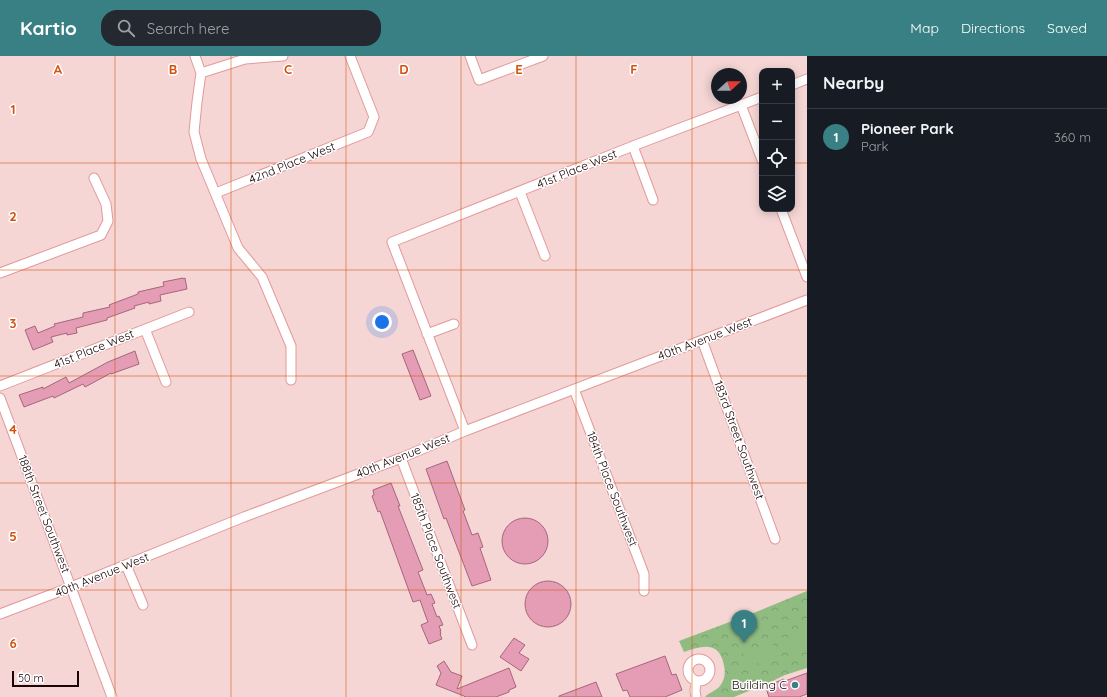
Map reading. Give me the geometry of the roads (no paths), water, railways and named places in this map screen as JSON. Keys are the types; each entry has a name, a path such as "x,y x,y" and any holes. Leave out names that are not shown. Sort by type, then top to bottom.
{"street":[{"path":"195,56 201,73 196,102 194,132 202,160 238,248 262,277 291,346 291,380"},
{"path":"201,73 245,59 283,56"},
{"name":"42nd Place West","path":"216,193 368,132 374,117 350,56"},
{"path":"470,56 480,80 543,56"},
{"path":"795,84 807,79"},
{"name":"41st Place West","path":"427,334 392,242 633,146 759,98"},
{"path":"741,105 759,152"},
{"path":"633,146 653,200"},
{"path":"0,273 101,235 108,221 106,204 94,178"},
{"path":"520,192 545,256"},
{"path":"782,212 807,277"},
{"name":"40th Avenue West","path":"0,614 401,458 465,431 807,300"},
{"name":"41st Place West","path":"0,386 189,312"},
{"path":"454,324 427,334 465,431"},
{"path":"144,329 166,382"},
{"name":"183rd Street Southwest","path":"702,340 775,539"},
{"name":"184th Place Southwest","path":"574,389 644,574 644,590"},
{"name":"188th Street Southwest","path":"0,398 3,416 71,587 112,697"},
{"name":"185th Place Southwest","path":"401,458 472,645"},
{"path":"126,565 143,605"},
{"path":"696,681 696,697"}],"place":[{"name":"Pioneer Park","path":"744,643"},
{"name":"Building C","path":"795,685"}]}
